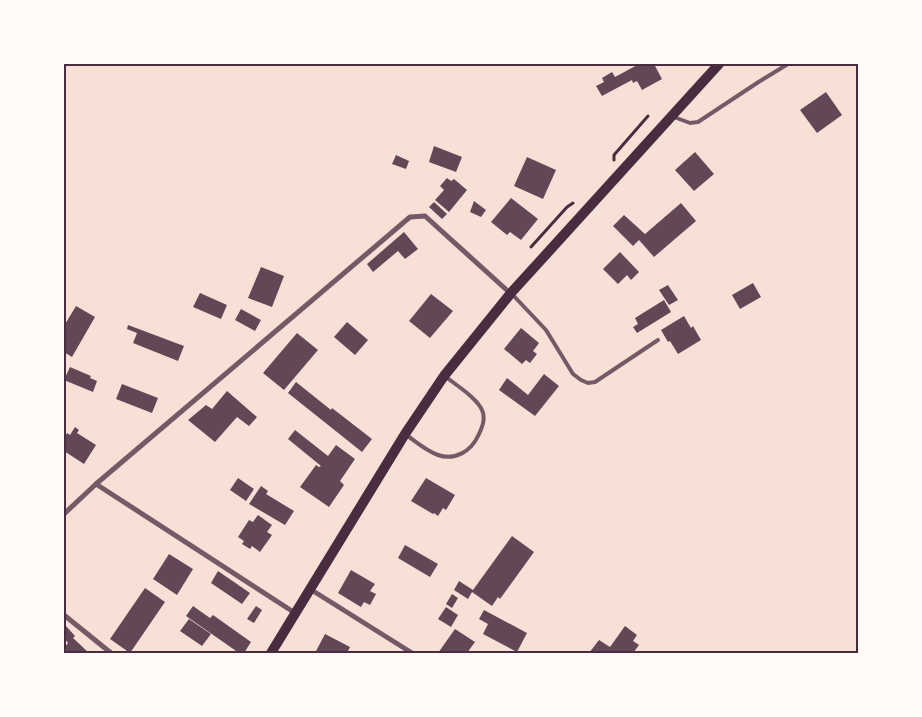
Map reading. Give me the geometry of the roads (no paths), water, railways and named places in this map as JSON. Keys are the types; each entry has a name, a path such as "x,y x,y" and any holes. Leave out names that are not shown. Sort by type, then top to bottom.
{"main road":[{"path":"271,653 405,434 444,376 511,293 719,64"}],"street":[{"path":"64,514 96,484 410,217 425,216 511,293"},
{"path":"96,484 295,613"},
{"path":"310,589 412,653"},
{"path":"64,615 111,653"}],"lane":[{"path":"672,116 690,123 698,122 788,64"},
{"path":"511,293 546,330 573,374 580,380 588,383 595,382 658,340"},
{"path":"405,434 438,455 452,457 464,453 475,443 484,424 483,411 475,400 444,376"}]}
